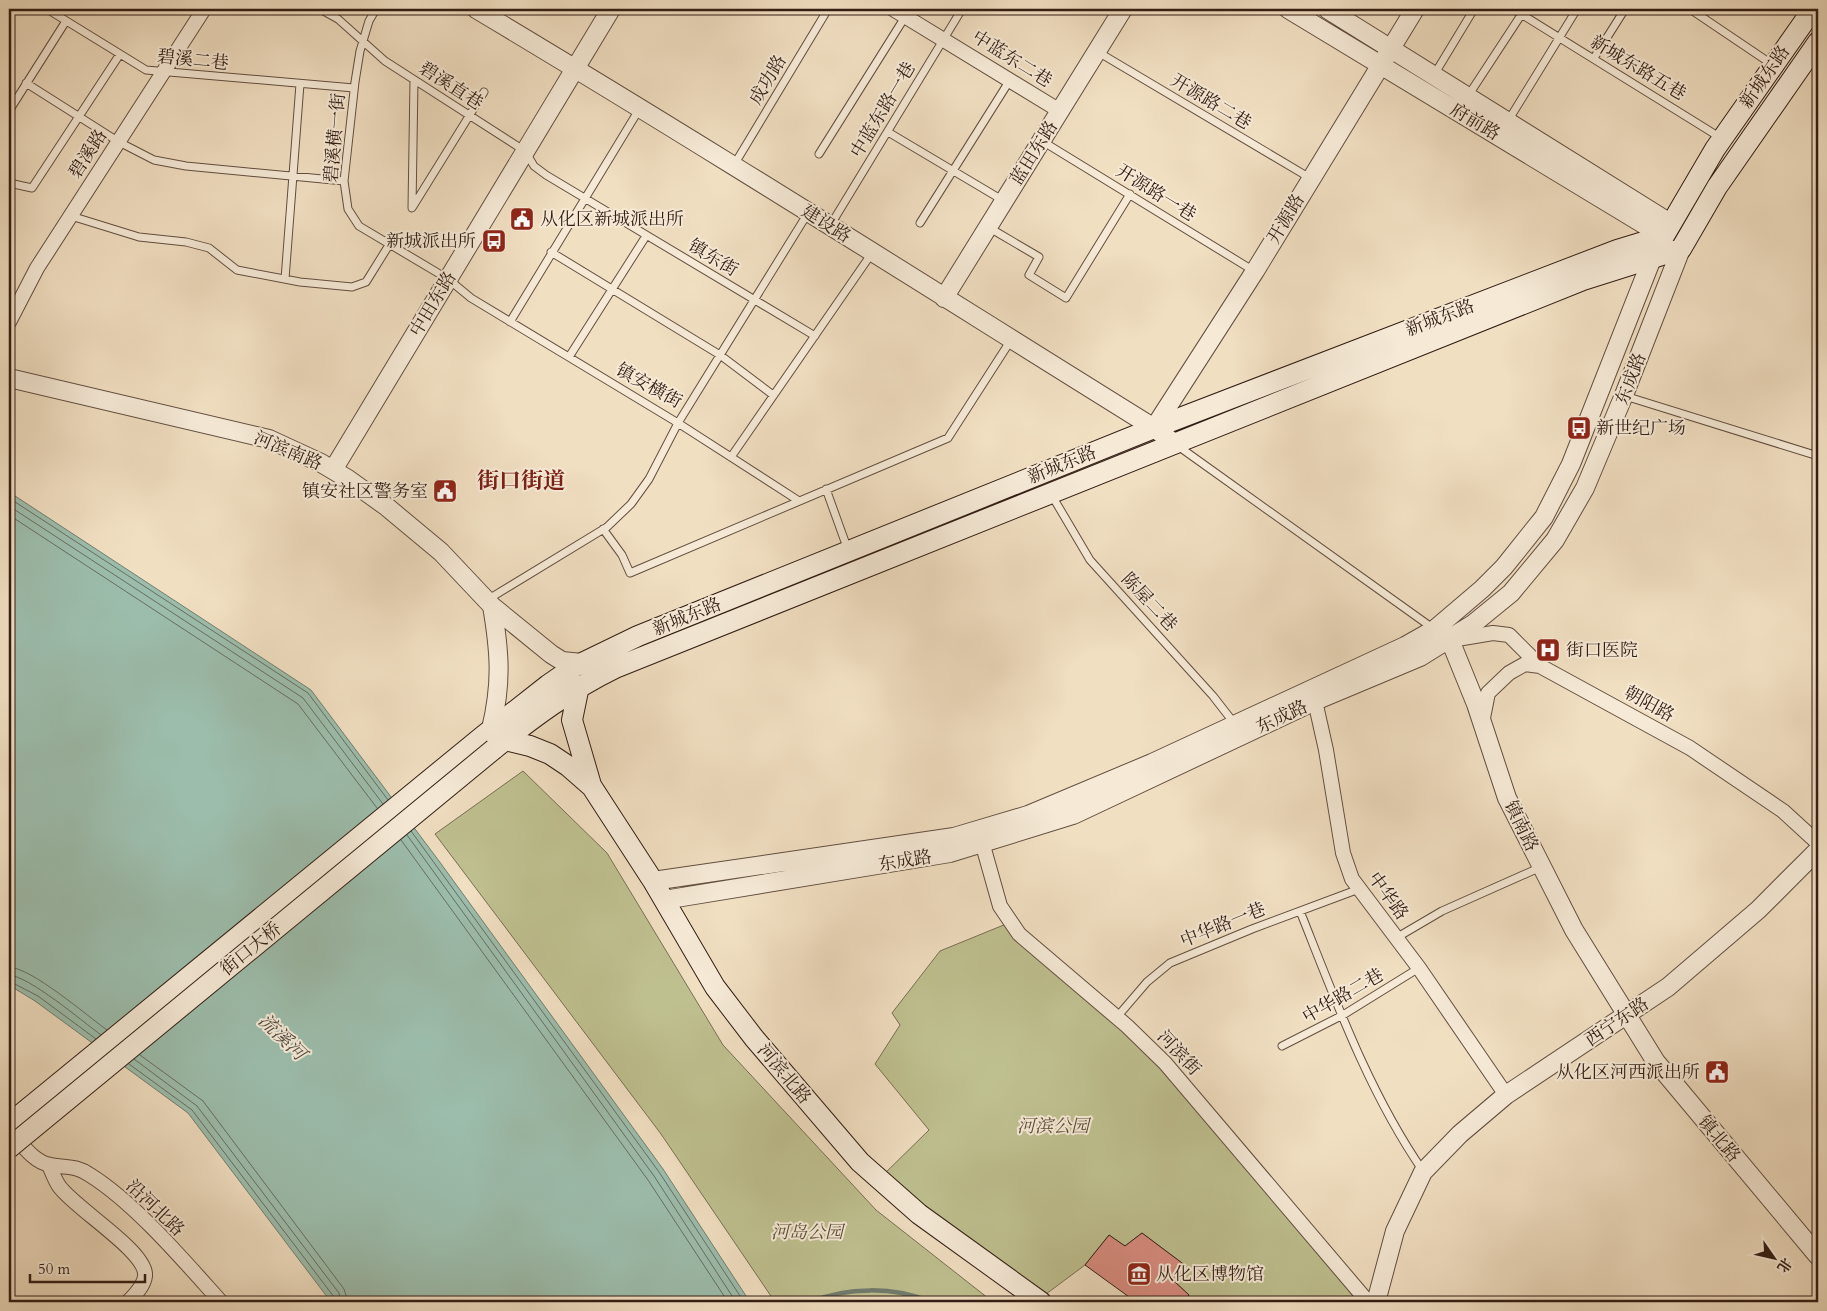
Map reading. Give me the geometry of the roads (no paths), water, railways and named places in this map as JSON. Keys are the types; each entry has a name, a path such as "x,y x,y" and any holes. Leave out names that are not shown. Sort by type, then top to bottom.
{"main road":[{"name":"新城东路","path":"493,739 548,684 582,663 638,636 1154,428 1666,230 1722,138 1813,9"},
{"name":"新城东路","path":"493,739 543,710 579,686 615,668 1583,280 1653,256 1681,249 1717,187 1818,42"},
{"path":"1653,256 1666,230 1681,249"},
{"name":"河滨北路","path":"579,686 572,720 592,787"},
{"name":"河滨北路","path":"493,739 550,754 568,766 592,787 653,881 715,987 754,1038 860,1162 919,1214 1041,1302"},
{"name":"街口大桥","path":"9,1124 493,739"},
{"name":"街口大桥","path":"9,1148 493,739"}],"street":[{"name":"碧溪路","path":"9,322 25,290 71,216 204,9"},
{"name":"建设路","path":"476,9 640,108 1012,339 1154,428 1174,443"},
{"name":"中田东路","path":"333,470 611,9"},
{"name":"蓝田东路","path":"944,298 1123,9"},
{"name":"府前路","path":"1288,9 1666,230"},
{"name":"府前路","path":"1326,9 1508,121 1666,230"},
{"name":"开源路","path":"1154,428 1255,271 1310,178 1415,9"},
{"name":"中蓝东二巷","path":"903,11 944,39 1060,111"},
{"name":"东成路","path":"664,900 950,853 1028,815 1089,791 1234,724 1313,694 1390,672 1450,640 1511,593 1554,540 1585,488 1624,395 1681,249"},
{"name":"东成路","path":"653,881 954,837 980,837 1073,815 1435,630 1504,567 1544,517 1572,464 1653,256"},
{"name":"河滨南路","path":"9,378 269,439 333,470 386,507 428,541 457,568 489,603 551,654 562,661 582,663"},
{"path":"489,603 500,650 493,739"},
{"path":"1435,630 1450,640"},
{"name":"朝阳路","path":"1450,640 1493,633 1509,635 1540,666 1690,748 1784,811 1818,843"},
{"name":"镇南路","path":"1450,640 1482,724 1507,798 1574,930 1626,1017"},
{"path":"1482,724 1488,693 1509,674 1525,664 1540,666"},
{"name":"中华路","path":"1313,694 1343,853 1352,879 1419,968 1506,1095"},
{"name":"河滨街","path":"980,837 991,881 1000,906 1019,934 1117,1018 1165,1063 1368,1302"},
{"name":"西宁东路","path":"1376,1302 1395,1232 1423,1172 1460,1134 1506,1095 1626,1017 1668,987 1758,910 1818,850"},
{"name":"镇北路","path":"1626,1017 1656,1062 1818,1256"},
{"path":"9,1124 13,1134 28,1152 49,1165 58,1186 76,1205 142,1262 145,1276 137,1292 128,1302"},
{"name":"沿河北路","path":"49,1165 67,1165 90,1174 139,1215 221,1302"}],"lane":[{"name":"碧溪二巷","path":"47,9 146,70 163,73 354,88"},
{"name":"碧溪直巷","path":"320,9 338,19 362,43 414,80 525,151"},
{"name":"碧溪横一街","path":"376,9 369,21 362,43 354,88 344,181 348,209 360,226 448,279"},
{"name":"成功路","path":"733,166 828,9"},
{"name":"中蓝东路一巷","path":"830,226 962,9"},
{"path":"1434,75 1474,9"},
{"name":"新城东路五巷","path":"1513,9 1523,12 1560,38 1722,138"},
{"path":"1508,121 1578,9"},
{"path":"1594,58 1625,9"},
{"path":"1690,9 1773,65"},
{"path":"819,154 903,11"},
{"path":"1468,96 1523,12"},
{"path":"9,111 66,21"},
{"name":"开源路二巷","path":"1097,51 1310,178"},
{"path":"9,183 32,188 120,54"},
{"path":"414,80 412,208 484,92"},
{"path":"920,223 1010,80"},
{"path":"26,83 119,142 154,160 186,166 344,181"},
{"path":"285,279 300,84"},
{"path":"510,322 640,108"},
{"path":"888,132 1004,201"},
{"name":"开源路一巷","path":"1042,140 1255,271"},
{"name":"镇东街","path":"525,151 534,166 584,198 815,336"},
{"path":"988,227 1039,257 1029,274 1066,298 1130,194"},
{"name":"镇安横街","path":"448,279 471,298 678,423 808,213"},
{"path":"71,216 138,237 186,242 209,248 237,270 285,279 352,287 366,282 389,245"},
{"path":"569,357 646,236"},
{"path":"551,252 720,355 773,395"},
{"path":"731,457 872,253"},
{"path":"603,529 622,555 630,574 948,438 1012,339"},
{"path":"1624,395 1818,456"},
{"path":"489,603 603,529 631,504 649,479 678,423 798,501"},
{"path":"1174,443 1435,630"},
{"path":"826,489 849,551"},
{"name":"陈屋二巷","path":"1051,494 1090,560 1213,696 1234,724"},
{"path":"1396,938 1442,912 1541,867"},
{"name":"中华路一巷","path":"1117,1018 1147,982 1170,963 1359,889"},
{"path":"1300,911 1343,1015 1387,1110 1405,1145 1423,1172"},
{"name":"中华路二巷","path":"1282,1046 1343,1015 1419,968"}],"water":[{"name":"流溪河","path":"9,492 311,690 439,861 663,1169 750,1302 331,1302 188,1113 35,1001 9,985"}],"waterway":[{"path":"810,1302 839,1293 870,1290 902,1293 930,1302"}],"place":[{"name":"从化区新城派出所","path":"522,219"},
{"name":"新城派出所","path":"494,241"},
{"name":"新世纪广场","path":"1579,428"},
{"name":"镇安社区警务室","path":"445,491"},
{"name":"街口医院","path":"1548,650"},
{"name":"从化区河西派出所","path":"1717,1072"},
{"name":"从化区博物馆","path":"1139,1274"}],"district":[{"name":"街口街道","path":"521,481"}],"park label":[{"name":"河滨公园","path":"1053,1126"},
{"name":"河岛公园","path":"807,1232"}]}
